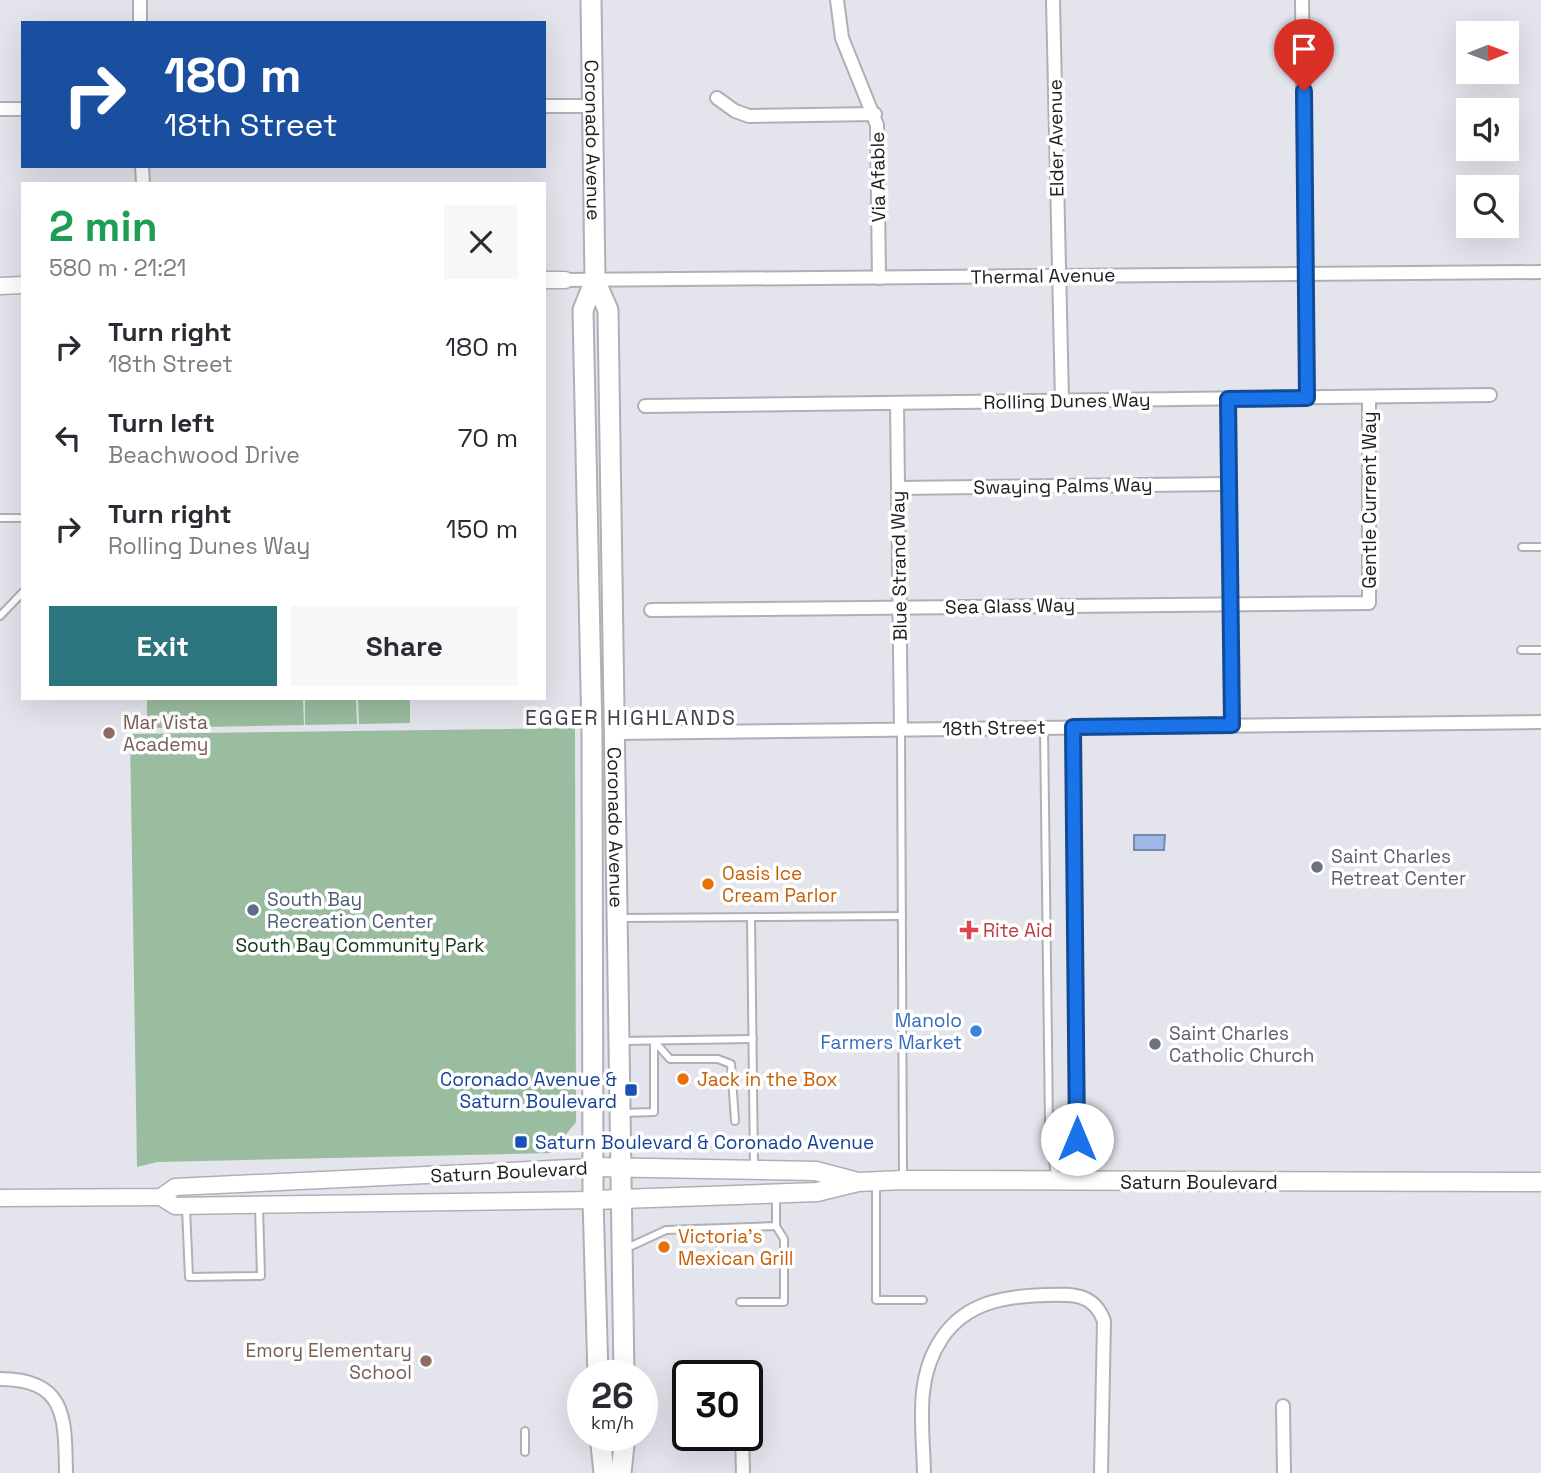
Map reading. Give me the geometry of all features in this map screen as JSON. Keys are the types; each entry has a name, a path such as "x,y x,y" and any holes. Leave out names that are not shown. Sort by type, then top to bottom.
{"main road":[{"name":"Coronado Avenue","path":"591,0 595,280 608,310 624,1360"},
{"name":"Coronado Avenue","path":"595,280 583,310 592,734 593,1200 597,1360"},
{"path":"592,734 614,733"},
{"name":"Saturn Boulevard","path":"593,1167 816,1171 867,1181"},
{"name":"Saturn Boulevard","path":"593,1200 817,1192 867,1181 903,1180 1541,1182"},
{"path":"602,1451 604,1473"},
{"path":"621,1473 623,1451"}],"street":[{"path":"139,0 140,21"},
{"name":"Via Afable","path":"837,0 842,38 875,114 879,278"},
{"name":"Elder Avenue","path":"1053,0 1062,401"},
{"path":"1302,0 1307,398"},
{"path":"717,97 735,111 748,116 875,114"},
{"path":"546,106 592,106"},
{"path":"0,109 21,109"},
{"name":"Thermal Avenue","path":"546,279 1541,272"},
{"path":"0,286 21,285"},
{"name":"Rolling Dunes Way","path":"645,406 1490,396"},
{"name":"Gentle Current Way","path":"1369,397 1369,603"},
{"path":"1228,399 1232,725"},
{"name":"Blue Strand Way","path":"897,403 901,729"},
{"name":"Swaying Palms Way","path":"898,488 1228,484"},
{"name":"Sea Glass Way","path":"651,610 1369,603"},
{"name":"18th Street","path":"614,733 1541,722"},
{"path":"1073,727 1077,1181"},
{"name":"Saturn Boulevard","path":"162,1197 175,1187 593,1167"},
{"name":"Saturn Boulevard","path":"0,1198 162,1197 175,1206 593,1200"},
{"path":"924,1473 923,1387 935,1350 951,1326 973,1310 998,1299 1076,1294 1092,1302 1104,1321 1101,1473"},
{"path":"0,1379 20,1379 38,1384 51,1394 63,1418 66,1473"},
{"path":"1283,1406 1284,1473"},
{"path":"742,1451 743,1473"}],"lane":[{"path":"0,518 21,518"},
{"path":"1522,547 1541,547"},
{"path":"0,616 21,594"},
{"path":"1521,650 1541,650"},
{"path":"1044,728 1049,1124 1056,1182"},
{"path":"901,729 903,1180"},
{"path":"616,918 902,916"},
{"path":"751,917 754,1168"},
{"path":"619,1041 753,1039"},
{"path":"620,1113 654,1112 654,1041"},
{"path":"654,1041 670,1059 718,1059 731,1064 735,1121"},
{"path":"867,1181 876,1300 923,1300"},
{"path":"740,1302 784,1301 785,1239 776,1226 776,1194"},
{"path":"186,1206 189,1277 261,1276 259,1205"},
{"path":"622,1251 666,1230 776,1226"},
{"path":"525,1431 525,1452"}],"green space":[{"path":"147,700 303,700 304,725 147,728"},
{"path":"305,700 356,700 357,724 305,725"},
{"path":"358,700 410,700 410,723 359,724"},
{"name":"South Bay Community Park","path":"575,728 576,1122 551,1153 157,1162 137,1167 130,734"}],"water":[{"path":"1134,835 1165,835 1164,850 1134,850"}],"place":[{"name":"Mar Vista Academy","path":"109,733"},
{"name":"Saint Charles Retreat Center","path":"1317,867"},
{"name":"Oasis Ice Cream Parlor","path":"708,884"},
{"name":"South Bay Recreation Center","path":"253,910"},
{"name":"Rite Aid","path":"969,930"},
{"name":"Manolo Farmers Market","path":"976,1031"},
{"name":"Saint Charles Catholic Church","path":"1155,1044"},
{"name":"Jack in the Box","path":"683,1079"},
{"name":"Coronado Avenue & Saturn Boulevard","path":"631,1090"},
{"name":"Saturn Boulevard & Coronado Avenue","path":"521,1142"},
{"name":"Victoria's Mexican Grill","path":"664,1247"},
{"name":"Emory Elementary School","path":"426,1361"}],"district":[{"name":"EGGER HIGHLANDS","path":"631,717"}],"route":[{"path":"1077,1139 1073,727 1232,725 1228,399 1307,398 1304,91"}]}
